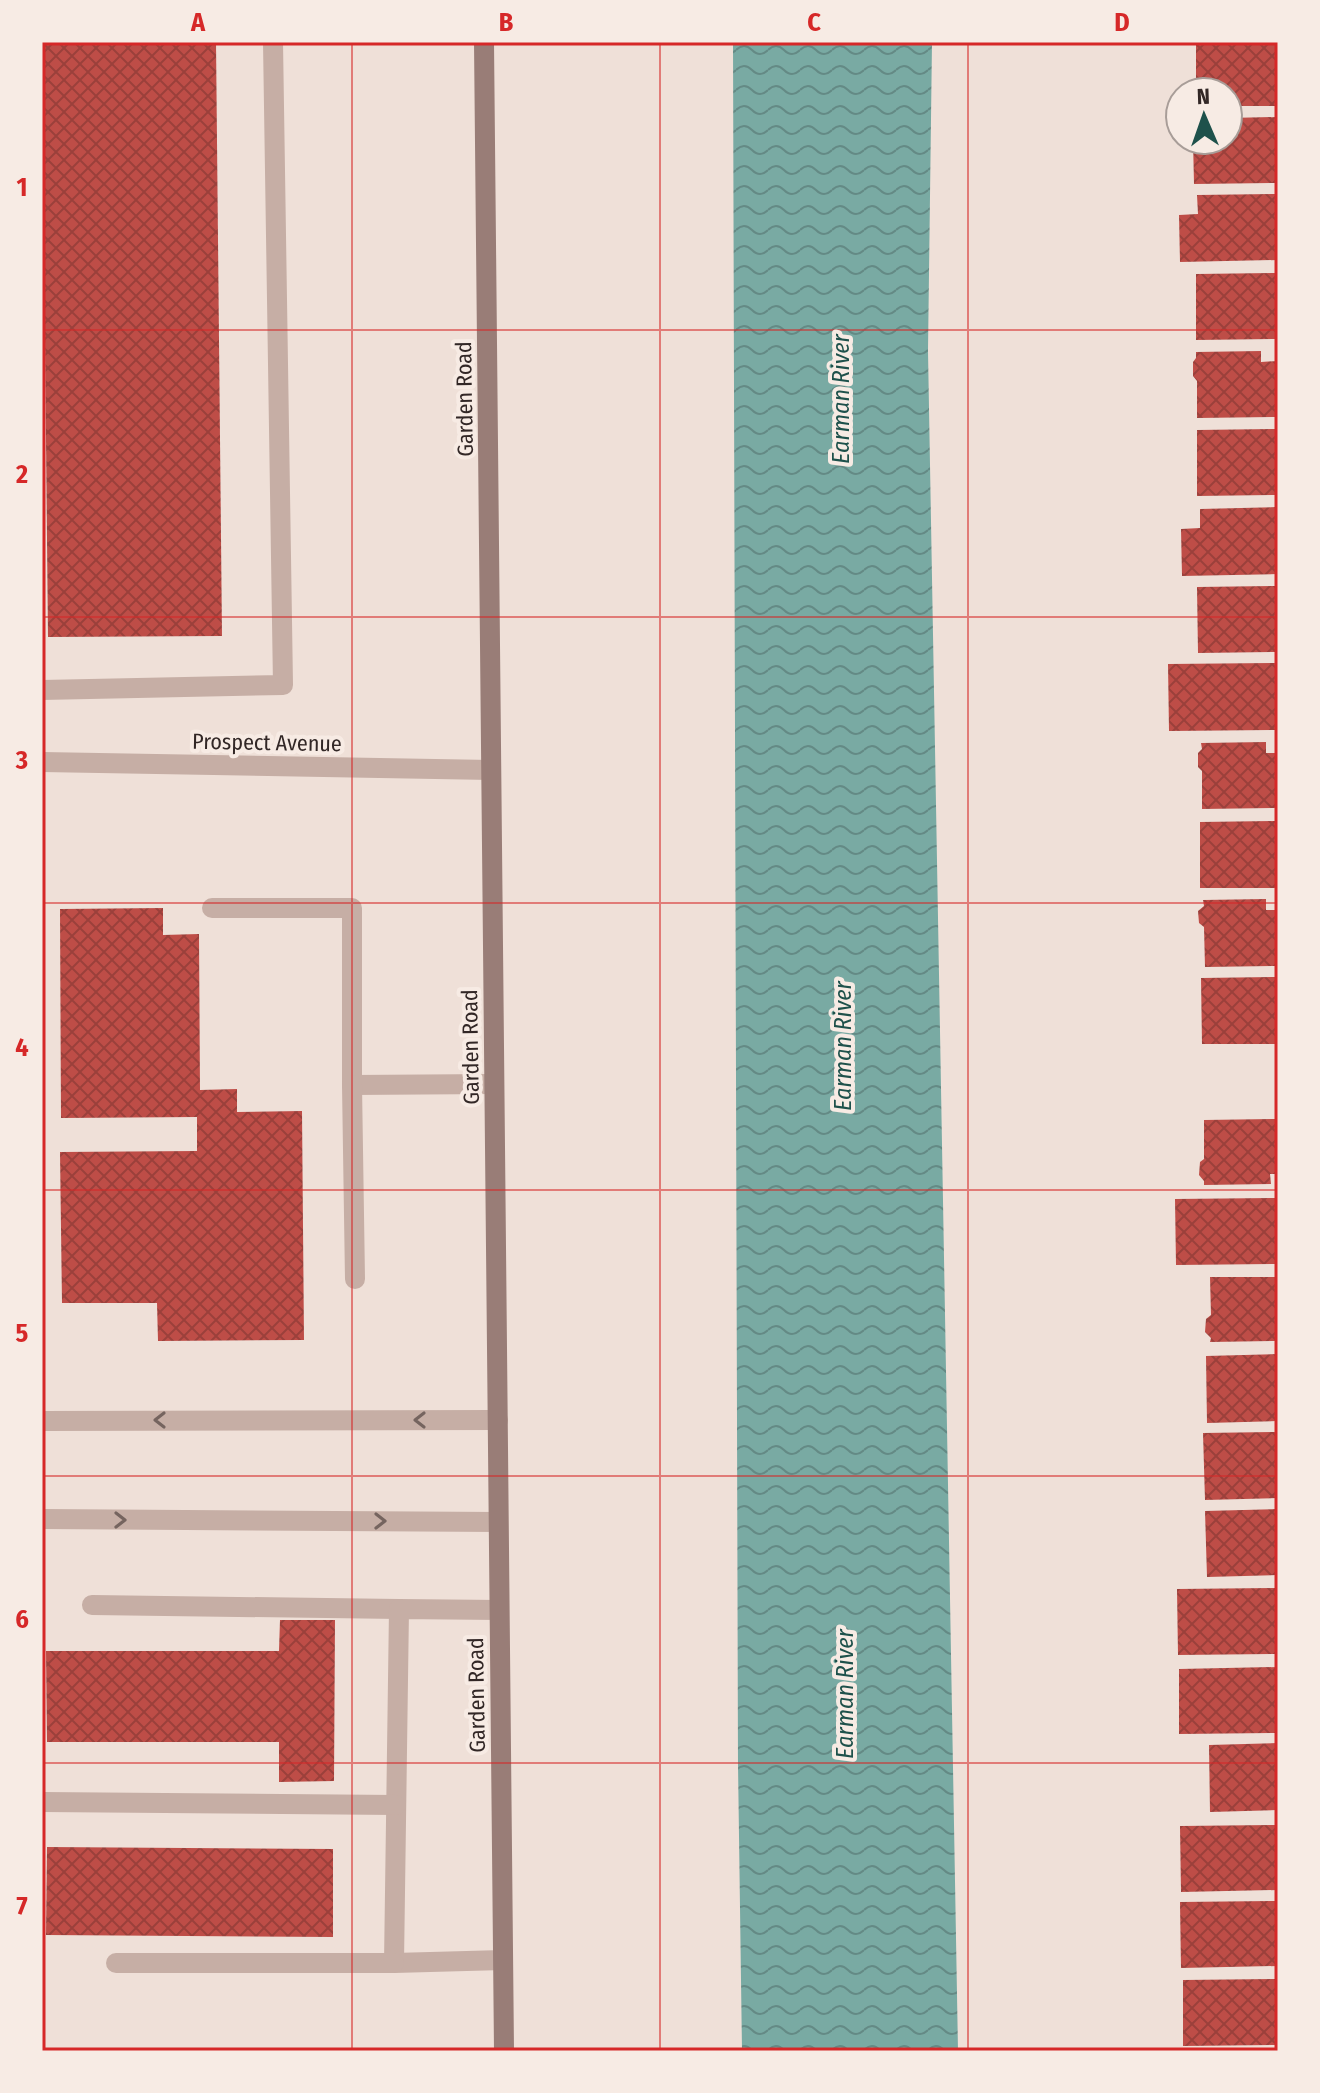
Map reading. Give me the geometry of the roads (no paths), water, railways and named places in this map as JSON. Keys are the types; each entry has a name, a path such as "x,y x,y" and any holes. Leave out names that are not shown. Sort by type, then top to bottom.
{"street":[{"path":"42,690 283,685 273,42"},
{"name":"Garden Road","path":"484,42 504,2051"},
{"name":"Prospect Avenue","path":"42,762 491,770"},
{"path":"212,908 352,908 355,1279"},
{"path":"352,1085 494,1084"},
{"path":"42,1421 498,1420"},
{"path":"42,1519 498,1522"},
{"path":"92,1605 499,1610"},
{"path":"394,1963 399,1609"},
{"path":"42,1802 396,1805"},
{"path":"116,1963 503,1960"}],"water":[{"name":"Earman River","path":"733,42 932,42 928,351 958,2051 742,2051 738,1764"}]}
